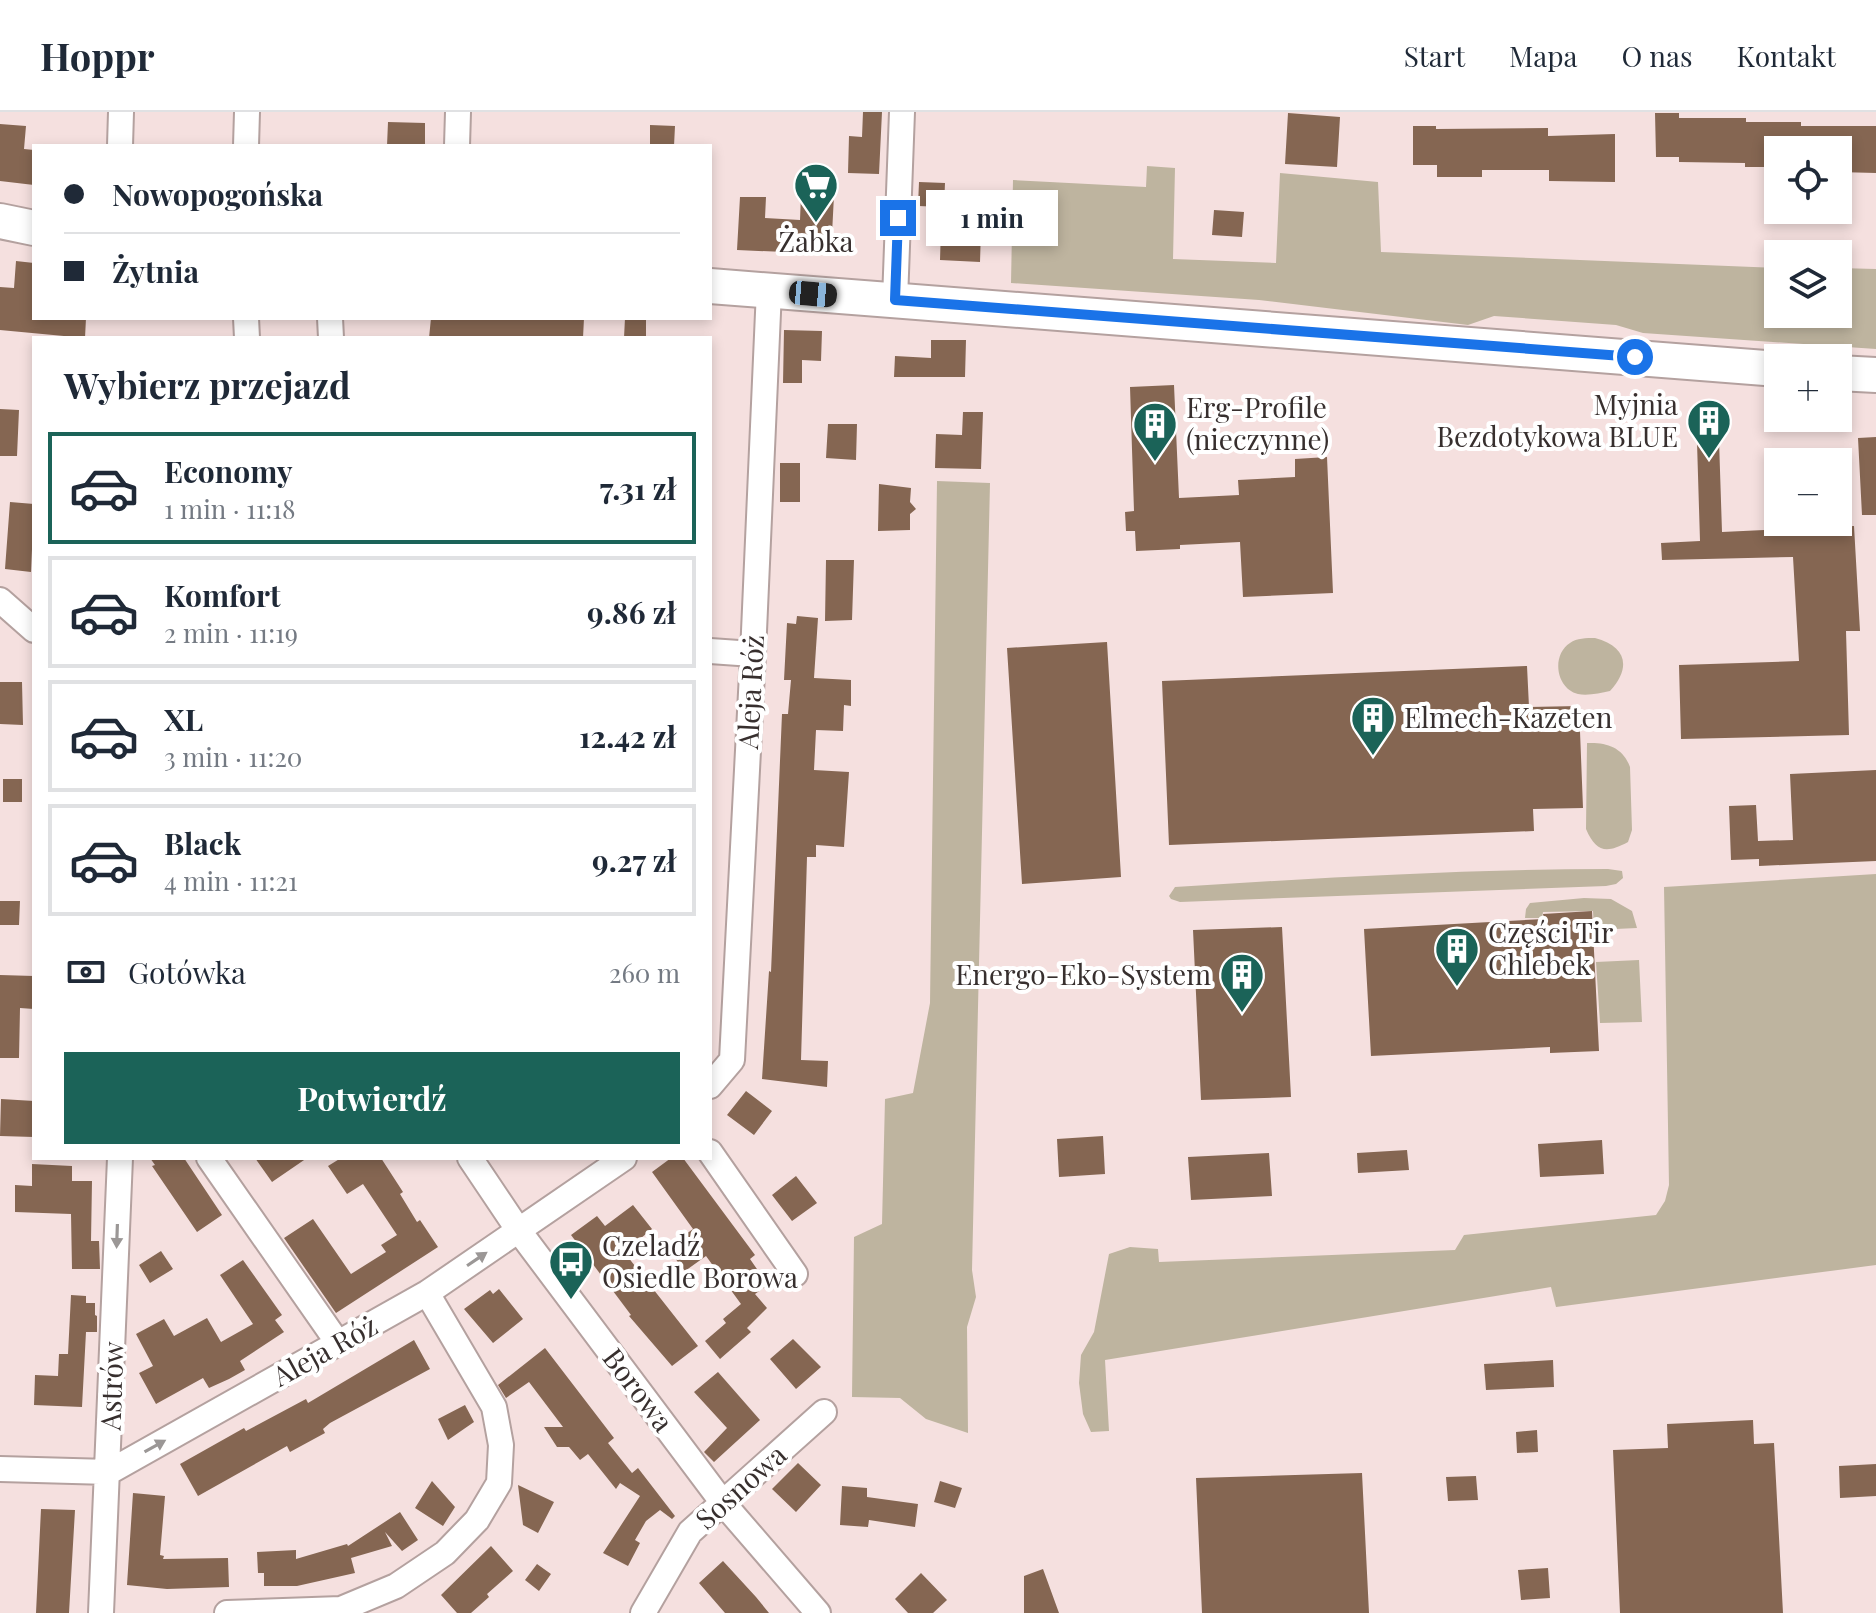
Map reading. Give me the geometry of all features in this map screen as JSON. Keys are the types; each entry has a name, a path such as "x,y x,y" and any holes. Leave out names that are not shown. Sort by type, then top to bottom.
{"street":[{"path":"120,144 121,112"},
{"path":"246,144 247,112"},
{"path":"457,144 458,112"},
{"path":"895,300 902,112"},
{"path":"0,221 32,228"},
{"path":"712,286 1764,368"},
{"name":"Aleja Róż","path":"712,1084 732,1060 769,290"},
{"path":"1852,374 1876,375"},
{"path":"0,600 32,628"},
{"path":"712,651 753,654"},
{"path":"712,1155 795,1274"},
{"name":"Astrów","path":"101,1613 120,1160"},
{"path":"210,1160 338,1343"},
{"name":"Borowa","path":"471,1160 519,1231 723,1503 818,1613"},
{"name":"Aleja Róż","path":"109,1472 427,1293 621,1160"},
{"path":"227,1613 341,1609 396,1586 445,1553 477,1520 499,1483 501,1445 494,1407 427,1293"},
{"name":"Sosnowa","path":"643,1613 690,1532 824,1412"},
{"path":"0,1469 109,1472"}],"shaded area":[{"path":"1147,166 1175,168 1173,259 1276,263 1280,173 1378,182 1381,252 1764,267 1764,328 1852,328 1852,268 1876,269 1876,349 1852,347 1852,344 1803,344 1643,333 1616,325 1494,316 1468,325 1259,300 1011,283 1013,180 1146,187"},
{"path":"937,481 990,483 972,1270 976,1297 967,1327 968,1433 926,1419 900,1398 852,1397 854,1237 882,1224 885,1099 913,1093 930,1003"},
{"path":"1595,638 1614,646 1619,652 1623,666 1621,674 1610,691 1578,694 1565,686 1561,679 1560,655 1573,641"},
{"path":"1587,743 1613,747 1623,755 1630,767 1632,830 1628,842 1614,848 1602,849 1586,829"},
{"path":"1622,871 1623,878 1616,884 1606,886 1180,902 1169,896 1175,887 1337,877"},
{"path":"1876,874 1876,1265 1556,1307 1551,1287 1105,1360 1109,1431 1091,1432 1083,1414 1079,1383 1081,1355 1094,1332 1109,1254 1130,1247 1158,1249 1159,1262 1455,1250 1464,1235 1656,1215 1665,1201 1669,1185 1664,887"},
{"path":"1611,899 1632,911 1637,928 1594,930 1593,911 1543,912 1542,918 1525,918 1530,903"},
{"path":"1639,960 1642,1022 1600,1023 1596,962"}],"building":[{"path":"863,112 882,112 879,174 848,173 849,136 862,137"},
{"path":"1288,113 1340,117 1337,167 1285,164"},
{"path":"1655,113 1679,113 1679,118 1801,122 1801,126 1876,126 1876,173 1852,172 1852,136 1764,136 1764,167 1745,167 1745,163 1679,162 1679,157 1656,157"},
{"path":"388,122 425,123 425,144 387,144"},
{"path":"0,124 26,126 24,149 32,150 32,185 0,181"},
{"path":"650,125 675,126 674,144 650,144"},
{"path":"1413,126 1436,126 1436,129 1548,128 1548,136 1615,134 1615,182 1549,181 1549,170 1482,170 1482,177 1437,177 1437,165 1413,165"},
{"path":"919,182 945,183 944,207 918,206"},
{"path":"801,194 834,195 831,254 737,250 740,197 766,197 765,218 800,220"},
{"path":"1214,210 1244,212 1242,237 1212,235"},
{"path":"941,228 981,230 980,262 940,260"},
{"path":"16,261 32,263 32,320 86,320 85,336 0,330 0,287 14,288"},
{"path":"431,320 584,320 583,336 429,336"},
{"path":"625,320 646,320 646,336 624,336"},
{"path":"784,330 822,331 821,361 802,360 802,383 783,383"},
{"path":"931,340 966,340 965,377 894,377 895,356 931,358"},
{"path":"1174,385 1179,498 1239,495 1238,480 1295,477 1295,459 1327,457 1333,593 1243,597 1240,542 1136,551 1135,531 1126,531 1125,512 1134,511 1130,387"},
{"path":"0,409 19,410 17,456 0,456"},
{"path":"1696,409 1718,409 1722,532 1764,530 1764,536 1852,536 1854,526 1860,631 1846,631 1849,735 1681,739 1679,665 1799,661 1793,557 1662,560 1661,543 1700,541"},
{"path":"963,412 983,412 981,469 935,468 936,434 962,435"},
{"path":"828,424 857,424 856,460 826,458"},
{"path":"1876,437 1876,515 1862,515 1858,438"},
{"path":"780,463 800,463 800,502 780,502"},
{"path":"879,484 911,488 910,502 916,509 910,514 910,530 878,531"},
{"path":"10,502 32,504 31,572 5,569"},
{"path":"826,560 854,560 852,620 825,621"},
{"path":"797,616 818,618 814,678 851,680 851,706 844,705 843,731 816,730 814,770 849,772 844,847 816,845 816,857 807,857 801,1060 828,1061 827,1087 762,1079 771,972 782,714 788,714 791,680 784,680 787,623 796,624"},
{"path":"1107,642 1121,877 1022,884 1007,648"},
{"name":"Elmech-Kazeten","path":"1527,666 1529,707 1579,706 1583,808 1533,809 1534,831 1169,845 1162,681"},
{"path":"0,682 22,682 23,725 0,724"},
{"path":"1876,770 1876,861 1759,866 1759,859 1731,860 1729,806 1756,805 1758,841 1793,840 1790,774"},
{"path":"3,779 22,779 22,802 3,802"},
{"path":"0,901 20,901 19,925 0,925"},
{"name":"Części Tir Chlebek","path":"1592,911 1599,1051 1550,1053 1550,1047 1371,1056 1364,929 1544,919 1543,914"},
{"name":"Energo-Eko-System","path":"1282,927 1291,1097 1201,1100 1193,930"},
{"path":"0,975 32,976 32,1009 20,1008 19,1058 0,1058"},
{"path":"746,1091 772,1111 754,1135 727,1115"},
{"path":"1,1099 32,1101 32,1137 0,1136"},
{"path":"1103,1136 1105,1174 1059,1177 1057,1139"},
{"path":"1602,1140 1604,1174 1540,1177 1538,1144"},
{"path":"1407,1150 1409,1170 1358,1173 1357,1153"},
{"path":"1269,1153 1272,1196 1191,1200 1188,1157"},
{"path":"151,1160 185,1160 222,1215 197,1232 152,1166 155,1165"},
{"path":"256,1160 304,1160 272,1182"},
{"path":"338,1160 382,1160 403,1192 400,1194 417,1222 420,1220 438,1247 336,1313 284,1238 313,1219 351,1274 386,1252 381,1245 397,1235 363,1184 347,1194 328,1166"},
{"path":"668,1160 684,1160 755,1255 750,1259 768,1285 755,1294 767,1308 747,1328 751,1332 720,1359 705,1341 726,1323 723,1319 741,1304 706,1256 685,1271 667,1248 693,1229 652,1172"},
{"path":"32,1164 72,1166 72,1181 92,1181 91,1241 99,1241 100,1269 72,1269 71,1214 15,1212 15,1185 32,1186"},
{"path":"796,1176 817,1203 792,1221 772,1195"},
{"path":"633,1205 652,1229 624,1252 698,1346 672,1366 629,1316 571,1235 597,1216 605,1226"},
{"path":"161,1251 173,1269 150,1283 139,1265"},
{"path":"243,1260 282,1315 275,1320 284,1332 240,1361 245,1370 229,1379 209,1388 203,1378 156,1404 139,1373 153,1366 136,1334 164,1319 174,1336 207,1318 221,1342 253,1324 220,1275"},
{"path":"499,1289 523,1319 493,1343 464,1309 490,1290 493,1294"},
{"path":"71,1295 86,1296 86,1303 95,1303 97,1316 97,1332 86,1332 82,1407 34,1405 35,1375 58,1376 59,1354 68,1354"},
{"path":"793,1339 821,1367 796,1389 770,1359"},
{"path":"414,1340 430,1369 330,1423 323,1429 325,1433 290,1452 287,1446 198,1496 180,1464 244,1428 246,1431 306,1399 308,1403"},
{"path":"545,1348 614,1438 608,1443 632,1473 638,1468 675,1516 672,1519 660,1510 646,1521 635,1540 640,1543 628,1566 603,1553 640,1496 620,1483 616,1489 588,1454 580,1460 569,1447 557,1447 544,1427 563,1427 529,1382 506,1398 498,1385"},
{"path":"1553,1360 1554,1387 1486,1390 1484,1364"},
{"path":"718,1372 760,1420 714,1462 704,1452 727,1428 694,1392"},
{"path":"465,1405 474,1422 448,1440 438,1419"},
{"path":"1753,1420 1754,1444 1774,1443 1783,1613 1620,1613 1613,1450 1668,1448 1667,1424"},
{"path":"1537,1430 1538,1452 1517,1453 1516,1432"},
{"path":"798,1463 821,1485 796,1512 772,1489"},
{"path":"1876,1464 1876,1496 1840,1498 1839,1466"},
{"path":"1362,1473 1369,1613 1202,1613 1196,1478"},
{"path":"1476,1476 1478,1500 1448,1501 1446,1477"},
{"path":"432,1481 455,1507 443,1526 415,1508"},
{"path":"940,1481 962,1488 955,1508 934,1502"},
{"path":"518,1485 554,1502 538,1533 523,1525"},
{"path":"842,1486 867,1488 867,1497 918,1504 915,1527 869,1520 868,1527 840,1525"},
{"path":"133,1493 165,1496 160,1555 164,1556 163,1559 228,1558 229,1587 167,1589 127,1585"},
{"path":"41,1509 75,1510 69,1613 36,1613"},
{"path":"400,1512 418,1540 402,1551 385,1532 392,1546 351,1558 355,1573 297,1586 264,1586 264,1573 258,1573 257,1552 296,1550 296,1559 348,1546"},
{"path":"491,1546 513,1571 471,1613 457,1613 441,1595"},
{"path":"723,1561 769,1613 725,1613 699,1583"},
{"path":"537,1564 551,1574 539,1591 525,1580"},
{"path":"1548,1568 1550,1598 1521,1600 1518,1570"},
{"path":"1043,1569 1059,1613 1024,1613 1024,1576"},
{"path":"921,1573 947,1600 933,1613 908,1613 895,1599"}],"place":[{"name":"Żabka","path":"816,224"},
{"name":"Myjnia Bezdotykowa BLUE","path":"1709,460"},
{"name":"Erg-Profile (nieczynne)","path":"1155,463"},
{"name":"Elmech-Kazeten","path":"1373,757"},
{"name":"Części Tir Chlebek","path":"1457,988"},
{"name":"Energo-Eko-System","path":"1242,1014"},
{"name":"Czeladź Osiedle Borowa","path":"571,1301"}],"route":[{"path":"898,218 895,300 1635,357"}]}
